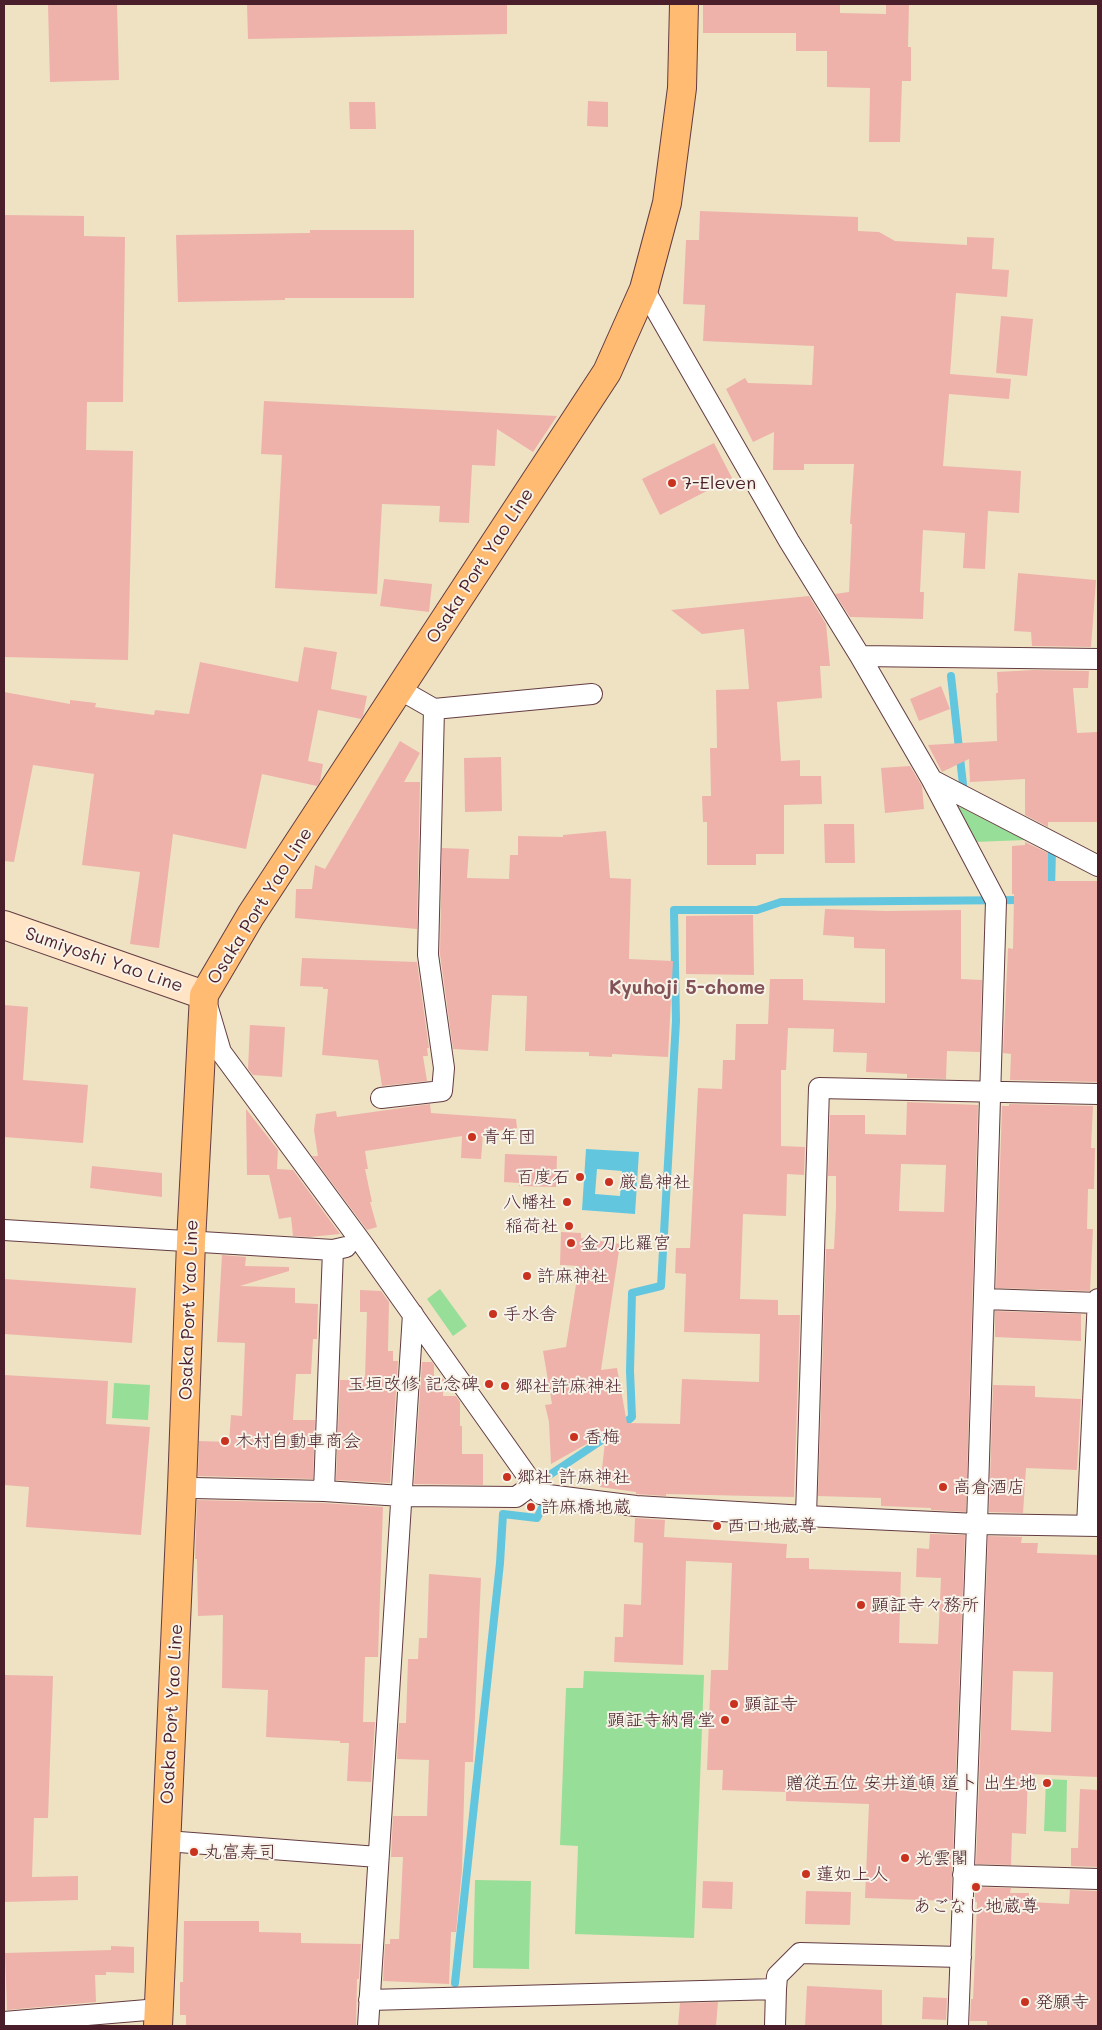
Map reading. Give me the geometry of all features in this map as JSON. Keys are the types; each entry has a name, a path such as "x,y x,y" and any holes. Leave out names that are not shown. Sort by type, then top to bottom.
{"main road":[{"name":"Osaka Port Yao Line","path":"159,2018 191,1242 204,995 251,915 606,372 644,289 667,203 682,88 684,4"},
{"name":"Sumiyoshi Yao Line","path":"4,925 204,995"}],"street":[{"path":"644,289 789,541 860,656 932,780 996,901 985,1299 958,2026"},
{"path":"860,656 1098,659"},
{"path":"400,689 434,709 592,694"},
{"path":"381,1098 442,1091 444,1068 428,955 434,709"},
{"path":"932,780 1098,866"},
{"path":"204,995 221,1052 362,1243 540,1494 636,1506 806,1516 977,1524 1093,1526 1098,1302 985,1299"},
{"path":"806,1516 819,1088 1098,1094"},
{"path":"4,1230 332,1250 362,1243"},
{"path":"324,1491 332,1250"},
{"path":"368,2026 413,1314"},
{"path":"194,1488 324,1491 402,1496 516,1497 534,1484"},
{"path":"166,1841 378,1857"},
{"path":"963,1875 1098,1879"},
{"path":"775,2026 777,1976 800,1953 961,1957"},
{"path":"369,2000 776,1989"},
{"path":"4,2022 159,2018"}],"green space":[{"path":"958,806 1025,840 974,842"},
{"path":"440,1289 467,1326 453,1336 427,1299"},
{"path":"114,1383 150,1385 148,1420 112,1418"},
{"path":"584,1671 704,1675 694,1938 575,1934 578,1846 560,1845 566,1688 583,1688"},
{"path":"1046,1779 1067,1780 1066,1832 1044,1831"},
{"path":"475,1880 531,1881 529,1969 473,1968"}],"water":[{"path":"586,1149 639,1152 635,1214 582,1210","holes":["597,1169 622,1171 620,1196 595,1194"]}],"building":[{"path":"48,4 117,4 119,80 50,82"},
{"path":"247,4 507,4 507,34 248,39"},
{"path":"703,4 840,4 840,13 886,14 886,4 909,4 908,47 911,47 911,81 902,81 900,142 869,142 870,88 827,87 827,51 796,51 796,33 703,33"},
{"path":"588,101 608,102 608,127 587,126"},
{"path":"349,102 375,102 376,129 350,129"},
{"path":"700,211 858,217 858,231 879,232 895,241 967,245 967,237 994,238 992,269 1009,270 1007,297 956,293 950,374 1011,379 1009,399 949,394 943,466 1021,471 1019,513 988,511 985,569 963,568 965,533 923,530 920,592 924,592 923,619 850,617 835,594 849,592 852,524 850,524 854,464 804,464 804,470 773,470 774,432 753,442 726,389 745,378 748,383 812,385 814,346 703,341 705,305 683,304 686,240 699,240"},
{"path":"4,215 84,216 84,236 125,237 123,402 87,402 86,450 133,451 128,660 4,657"},
{"path":"310,230 414,230 414,298 285,298 285,300 178,302 176,235 310,233"},
{"path":"1001,316 1033,319 1027,376 996,373"},
{"path":"264,401 557,416 533,452 497,429 495,466 472,465 469,523 439,522 440,506 382,504 377,594 275,588 282,455 261,454"},
{"path":"714,443 732,478 660,515 642,479"},
{"path":"1018,573 1096,580 1091,647 1032,646 1031,632 1014,631"},
{"path":"384,579 432,584 429,612 380,606"},
{"path":"809,596 826,624 830,666 820,666 822,698 777,702 781,761 800,760 800,776 821,776 822,804 784,805 784,854 756,854 756,865 707,865 707,822 703,822 702,796 711,796 710,748 717,748 716,690 749,689 744,629 702,634 671,610"},
{"path":"304,647 337,652 331,689 367,696 363,716 361,719 318,710 308,761 323,764 320,782 317,786 262,774 246,849 173,834 159,948 130,944 140,872 82,865 94,774 33,765 14,862 4,861 4,692 70,704 70,700 96,703 95,707 154,715 155,710 189,714 200,662 298,682"},
{"path":"1034,670 1089,671 1088,688 1073,688 1077,733 1098,732 1098,822 1048,822 1048,827 1025,815 1025,779 970,782 969,759 942,772 928,745 997,741 997,672"},
{"path":"941,686 950,709 919,721 910,699"},
{"path":"400,741 420,753 404,782 420,782 417,929 295,918 296,889 312,889 315,865 325,869"},
{"path":"501,757 502,811 465,812 464,758"},
{"path":"910,766 922,786 924,809 885,813 881,768"},
{"path":"824,824 854,824 855,863 825,863"},
{"path":"606,831 610,878 631,879 629,959 673,961 668,1057 612,1054 612,1057 589,1056 589,1052 525,1051 527,996 492,995 488,1051 453,1049 440,954 442,848 469,849 467,878 509,879 510,855 518,855 518,836 563,837 563,835"},
{"path":"1025,842 1048,853 1048,881 1098,881 1098,1082 1010,1080 1011,1054 1003,1053 1008,948 1013,949 1014,894 1012,894 1012,846 1025,845"},
{"path":"825,909 886,911 961,910 961,979 982,980 980,1052 947,1051 946,1079 907,1078 907,1074 866,1072 867,1053 833,1052 834,1029 788,1028 786,1070 781,1070 781,1146 805,1147 804,1175 787,1174 786,1216 743,1214 740,1299 778,1300 778,1315 800,1315 794,1497 666,1494 666,1496 636,1494 636,1492 600,1487 606,1433 551,1464 549,1422 545,1405 552,1404 543,1351 566,1347 579,1266 560,1265 561,1232 581,1233 581,1238 620,1244 601,1370 617,1368 627,1423 680,1424 682,1379 759,1382 760,1334 684,1332 686,1274 675,1273 676,1248 690,1248 698,1088 722,1089 723,1060 735,1060 736,1024 768,1024 770,979 803,979 803,1000 885,1003 885,949 854,948 854,937 823,935"},
{"path":"753,915 754,975 686,974 686,916"},
{"path":"302,958 417,962 429,1048 427,1048 428,1056 423,1056 427,1081 382,1086 378,1060 322,1055 328,989 300,986"},
{"path":"4,1005 28,1007 23,1080 88,1085 83,1143 4,1137"},
{"path":"250,1025 285,1027 282,1077 253,1075 248,1069"},
{"path":"907,1102 978,1105 966,1512 931,1510 931,1508 881,1506 881,1498 818,1496 826,1249 834,1249 836,1207 836,1176 828,1176 830,1115 865,1115 865,1134 906,1135","holes":["901,1164 946,1165 944,1212 899,1211"]},
{"path":"430,1104 431,1113 516,1119 517,1128 483,1133 481,1159 461,1158 462,1136 365,1151 368,1169 365,1169 372,1202 370,1202 377,1227 367,1230 312,1156 318,1156 314,1130 316,1114 336,1111 337,1117"},
{"path":"1009,1104 1093,1106 1091,1148 1095,1148 1094,1189 1088,1189 1087,1229 1093,1229 1090,1291 996,1288 1002,1106 1009,1106"},
{"path":"246,1109 278,1150 277,1169 293,1170 340,1234 310,1237 293,1236 291,1217 279,1219 269,1175 247,1175"},
{"path":"505,1154 557,1156 556,1187 519,1186 519,1183 504,1182"},
{"path":"92,1166 162,1173 162,1197 90,1188"},
{"path":"222,1255 246,1257 245,1266 289,1267 289,1271 240,1286 295,1288 295,1303 318,1304 317,1339 313,1339 311,1374 296,1374 293,1420 315,1420 313,1479 198,1476 199,1441 229,1442 231,1415 242,1416 245,1343 217,1342"},
{"path":"4,1279 136,1288 132,1343 4,1334"},
{"path":"360,1290 381,1291 389,1302 388,1351 393,1351 393,1361 398,1361 390,1483 336,1480 340,1380 353,1380 354,1376 365,1377 367,1312 360,1312"},
{"path":"995,1311 1081,1314 1081,1341 995,1337"},
{"path":"422,1362 432,1362 434,1365 434,1377 444,1379 443,1396 456,1396 460,1402 462,1454 483,1454 483,1485 414,1484"},
{"path":"4,1375 108,1381 106,1424 150,1427 141,1535 26,1527 29,1487 4,1485"},
{"path":"993,1385 1035,1386 1035,1397 1081,1399 1077,1470 1026,1468 1023,1513 989,1512"},
{"path":"197,1500 323,1503 383,1507 378,1657 365,1657 363,1722 375,1722 371,1782 347,1781 349,1743 266,1737 268,1690 222,1688 223,1615 198,1616 197,1559 195,1559"},
{"path":"635,1518 665,1520 664,1537 787,1544 786,1558 809,1558 809,1569 901,1572 899,1643 938,1644 941,1578 916,1577 917,1548 929,1549 930,1534 965,1535 951,1901 865,1898 869,1804 786,1801 786,1792 722,1790 723,1770 707,1770 711,1670 728,1670 732,1563 686,1561 683,1665 614,1662 615,1637 623,1637 624,1604 641,1605 643,1543 634,1542"},
{"path":"988,1536 1022,1537 1021,1543 1038,1543 1037,1553 1098,1555 1098,1777 1028,1774 1026,1834 1012,1833 1011,1865 976,1864","holes":["1013,1671 1053,1672 1051,1732 1011,1730"]},
{"path":"429,1574 481,1578 473,1762 465,1762 462,1870 456,1932 451,1932 449,1984 383,1981 385,1944 390,1944 390,1939 399,1939 403,1857 391,1857 393,1816 427,1816 429,1760 397,1759 399,1723 406,1723 408,1659 418,1659 419,1638 427,1638"},
{"path":"4,1675 53,1676 48,1818 34,1818 32,1877 78,1876 78,1900 4,1902"},
{"path":"1080,1789 1098,1790 1098,1867 1071,1866 1071,1848 1078,1848"},
{"path":"703,1881 733,1882 732,1909 702,1908"},
{"path":"975,1887 1011,1888 1010,1893 1029,1893 1028,1902 1069,1904 1070,1890 1098,1891 1098,2026 987,2026 987,2021 970,2021 975,1957 977,1902 975,1902"},
{"path":"806,1891 851,1892 850,1925 805,1924"},
{"path":"184,1921 259,1921 259,1932 301,1933 301,1943 361,1944 359,1979 357,1979 356,2026 186,2026 186,2015 180,2015 180,1982 183,1982"},
{"path":"111,1946 134,1947 134,1973 106,1972 106,1975 95,1975 96,2002 7,2010 5,1953 111,1950"},
{"path":"807,1986 882,1990 882,2026 805,2026"},
{"path":"923,1997 947,1998 946,2020 922,2019"},
{"path":"718,2002 716,2026 678,2026 680,2003"}],"waterway":[{"path":"951,676 964,794"},
{"path":"1047,847 1052,850 1051,890"},
{"path":"551,1474 614,1432 632,1417 630,1371 632,1293 661,1286 676,1021 674,910 757,910 781,902 1023,900"},
{"path":"455,1983 500,1563 503,1514 537,1518 543,1506"}],"place":[{"name":"7-Eleven","path":"672,483"},
{"name":"青年団","path":"472,1137"},
{"name":"百度石","path":"580,1177"},
{"name":"厳島神社","path":"609,1182"},
{"name":"八幡社","path":"567,1202"},
{"name":"稲荷社","path":"569,1226"},
{"name":"金刀比羅宮","path":"571,1243"},
{"name":"許麻神社","path":"527,1276"},
{"name":"手水舎","path":"493,1314"},
{"name":"玉垣改修 記念碑","path":"489,1384"},
{"name":"郷社許麻神社","path":"505,1386"},
{"name":"香梅","path":"574,1437"},
{"name":"木村自動車商会","path":"225,1441"},
{"name":"郷社 許麻神社","path":"507,1477"},
{"name":"高倉酒店","path":"943,1487"},
{"name":"許麻橋地蔵","path":"531,1507"},
{"name":"西口地蔵尊","path":"717,1526"},
{"name":"顕証寺々務所","path":"861,1605"},
{"name":"顕証寺","path":"734,1704"},
{"name":"顕証寺納骨堂","path":"725,1720"},
{"name":"贈従五位 安井道頓 道卜 出生地","path":"1047,1783"},
{"name":"丸富寿司","path":"194,1852"},
{"name":"光雲閣","path":"905,1858"},
{"name":"蓮如上人","path":"806,1874"},
{"name":"あごなし地蔵尊","path":"976,1887"},
{"name":"発願寺","path":"1025,2002"}],"district":[{"name":"Kyuhoji 5-chome","path":"687,988"}]}
